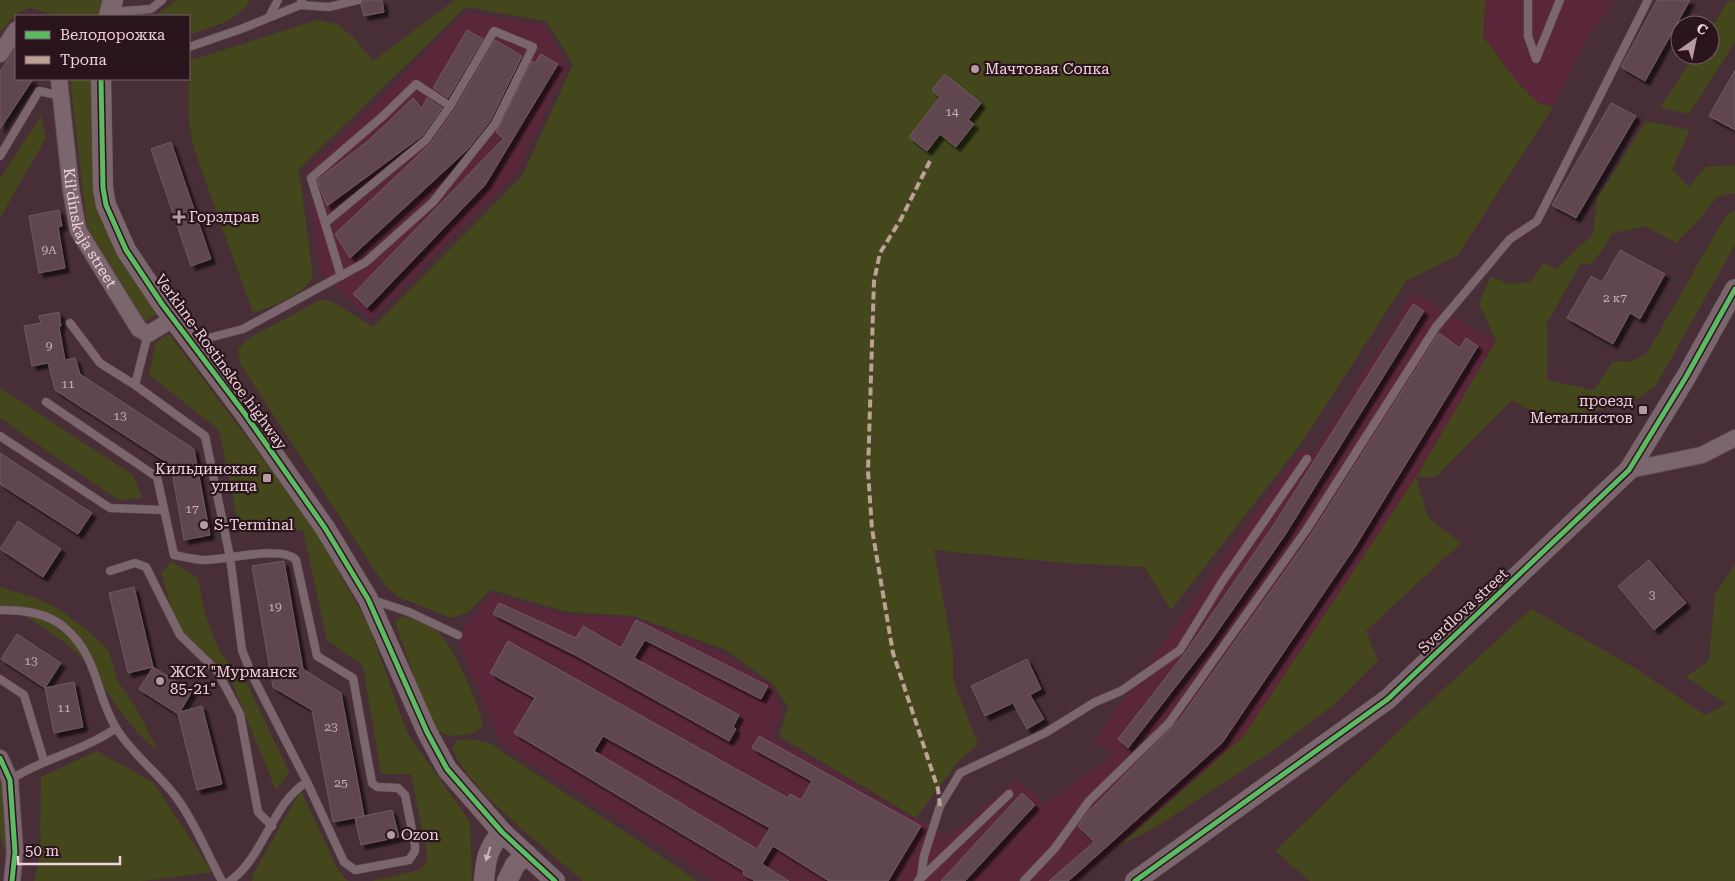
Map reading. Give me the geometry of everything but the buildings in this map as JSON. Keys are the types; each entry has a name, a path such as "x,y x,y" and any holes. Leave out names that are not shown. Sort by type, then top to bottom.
{"street":[{"path":"0,54 15,32"},
{"name":"Kil'dinskaja street","path":"59,80 71,190 78,230 135,324 148,334"},
{"name":"Verkhne-Rostinskoe highway","path":"101,80 103,188 106,205 126,250 173,319 245,414 325,528 368,599 436,751 447,769 502,832 556,881"},
{"name":"Sverdlova street","path":"1134,881 1388,699 1630,470 1686,378 1735,289"},
{"path":"148,334 173,319"},
{"path":"1630,470 1702,455 1735,438"},
{"path":"0,758 10,780 15,852 12,881"},
{"path":"484,881 486,858 489,849 502,832"},
{"path":"507,881 515,865 526,854"}],"lane":[{"path":"111,9 151,10 162,0"},
{"path":"270,17 278,0"},
{"path":"190,47 270,17 301,2 329,7 358,0"},
{"path":"1528,0 1528,36 1536,58 1560,0"},
{"path":"1024,881 1055,848 1089,801 1169,723 1307,529 1436,327 1510,239 1537,221 1648,0"},
{"path":"190,342 243,329 366,262 433,202 495,124 533,47 494,31 450,106 426,140 325,223"},
{"path":"340,276 311,178 384,116 416,84 450,106"},
{"path":"0,156 39,91 61,96"},
{"path":"46,402 157,477 174,556 204,560 230,557 283,553 292,556 296,560 317,656 352,678 370,779 377,787 398,788 403,792 415,845 413,856 404,862 360,870 350,868 344,862 308,782 251,673 242,650 230,557 205,436 100,363 70,323"},
{"path":"134,385 148,334"},
{"path":"0,436 110,508 164,510"},
{"path":"919,879 924,856 940,806 960,773 1015,748 1095,702 1121,691 1180,650 1222,582 1308,459"},
{"path":"110,571 135,563 146,567 180,635 217,671 240,714 258,812 272,826"},
{"path":"368,599 409,612 458,635"},
{"path":"0,610 18,610 40,614 65,627 92,662 105,706 116,728 130,747 161,778 178,799 222,881"},
{"path":"0,679 24,695 44,761"},
{"path":"10,780 30,767 101,738 116,728"},
{"path":"230,881 249,863 292,795 308,782"},
{"path":"919,879 1009,794"}],"shaded area":[{"path":"1485,0 1614,0 1584,43 1553,107 1538,103 1519,84 1482,37"},
{"path":"467,12 544,25 567,66 516,174 371,320 320,273 306,171"},
{"path":"1413,293 1496,341 1416,477 1243,738 1161,812 1077,881 714,881 501,744 462,651 458,635 491,594 566,615 633,617 724,654 771,686 783,709 772,737 948,837 1016,780 1045,804 1114,755 1094,741 1301,448 1312,455"}],"green space":[{"path":"0,0 103,0 100,15 54,15 30,8 16,14 0,32"},
{"path":"176,0 250,0 239,14 231,19 190,35 190,15 156,15"},
{"path":"455,0 1485,0 1483,37 1519,84 1538,103 1553,107 1458,255 1407,280 1300,445 1171,610 1144,567 1065,563 934,550 953,652 953,680 978,745 958,762 916,818 779,736 788,707 774,685 726,650 633,616 567,612 491,590 468,612 451,618 398,597 383,583 241,365 238,350 247,339 320,300 331,301 373,327 522,176 573,64 546,21 466,7 299,169 313,277 308,284 294,295 278,304 253,313 194,149 189,123 190,61 317,20 337,24 352,36 373,61"},
{"path":"1729,0 1735,2 1735,42 1689,114 1660,108 1688,65 1720,65 1720,15"},
{"path":"70,80 93,80 93,189 116,253 157,314 145,322 87,227"},
{"path":"41,116 46,138 0,218 0,179"},
{"path":"1646,121 1690,130 1672,170 1689,187 1705,167 1735,165 1735,193 1717,197 1699,220 1676,243 1646,226 1613,233 1593,263 1580,265 1547,323 1547,380 1594,390 1613,361 1630,362 1647,353 1726,215 1735,211 1735,245 1655,387 1635,400 1551,423 1512,400 1436,477 1416,477 1496,341 1479,303 1491,276 1508,284 1530,282 1544,263 1556,269 1593,234 1597,199"},
{"path":"169,334 312,524 370,628 407,733 470,822 472,881 371,881 420,870 428,860 411,774 381,774 363,666 327,640 303,530 240,533 219,430 149,375 156,342"},
{"path":"0,388 133,475 142,498 118,500 0,418"},
{"path":"1416,477 1428,517 1461,543 1366,631 1378,661 1334,705 1272,751 1156,827 1120,845 1243,737"},
{"path":"172,561 198,579 205,614 220,652 247,683 289,772 276,790 230,678 182,644 161,573"},
{"path":"1735,565 1735,881 1310,881 1275,851 1421,710 1531,609 1635,668 1705,715 1726,704 1686,677 1709,660 1715,594"},
{"path":"0,587 34,597 57,608 86,629 109,651 117,680 135,706 158,750 136,730 74,650 8,605 0,606"},
{"path":"402,616 433,628 450,648 458,661 481,716 483,725 476,732 449,736 435,729 422,700 395,621"},
{"path":"471,739 490,743 697,881 583,881 511,819 476,784 452,749 457,740"},
{"path":"97,751 154,783 212,872 143,881 34,881 40,854 41,777"},
{"path":"0,777 11,788 8,863 0,834"},
{"path":"301,790 337,868 345,879 350,881 252,881 252,876"}],"marked path":[{"path":"930,161 901,219 880,253 874,281 868,471 872,529 893,653 938,789 940,806"}],"cycle path":[{"path":"101,80 103,188 106,205 126,250 162,304 245,414 325,528 368,599 427,732 447,769 502,832 555,881"},
{"path":"1135,881 1388,699 1629,470 1686,377 1735,289"},
{"path":"0,758 10,780 15,852 12,881"}],"place":[{"name":"Мачтовая Сопка","path":"975,69"},
{"name":"Горздрав","path":"179,217"},
{"name":"проезд Металлистов","path":"1643,410"},
{"name":"Кильдинская улица","path":"267,478"},
{"name":"S-Terminal","path":"204,525"},
{"name":"ЖСК \"Мурманск 85-21\"","path":"160,681"},
{"name":"Ozon","path":"391,835"}]}
